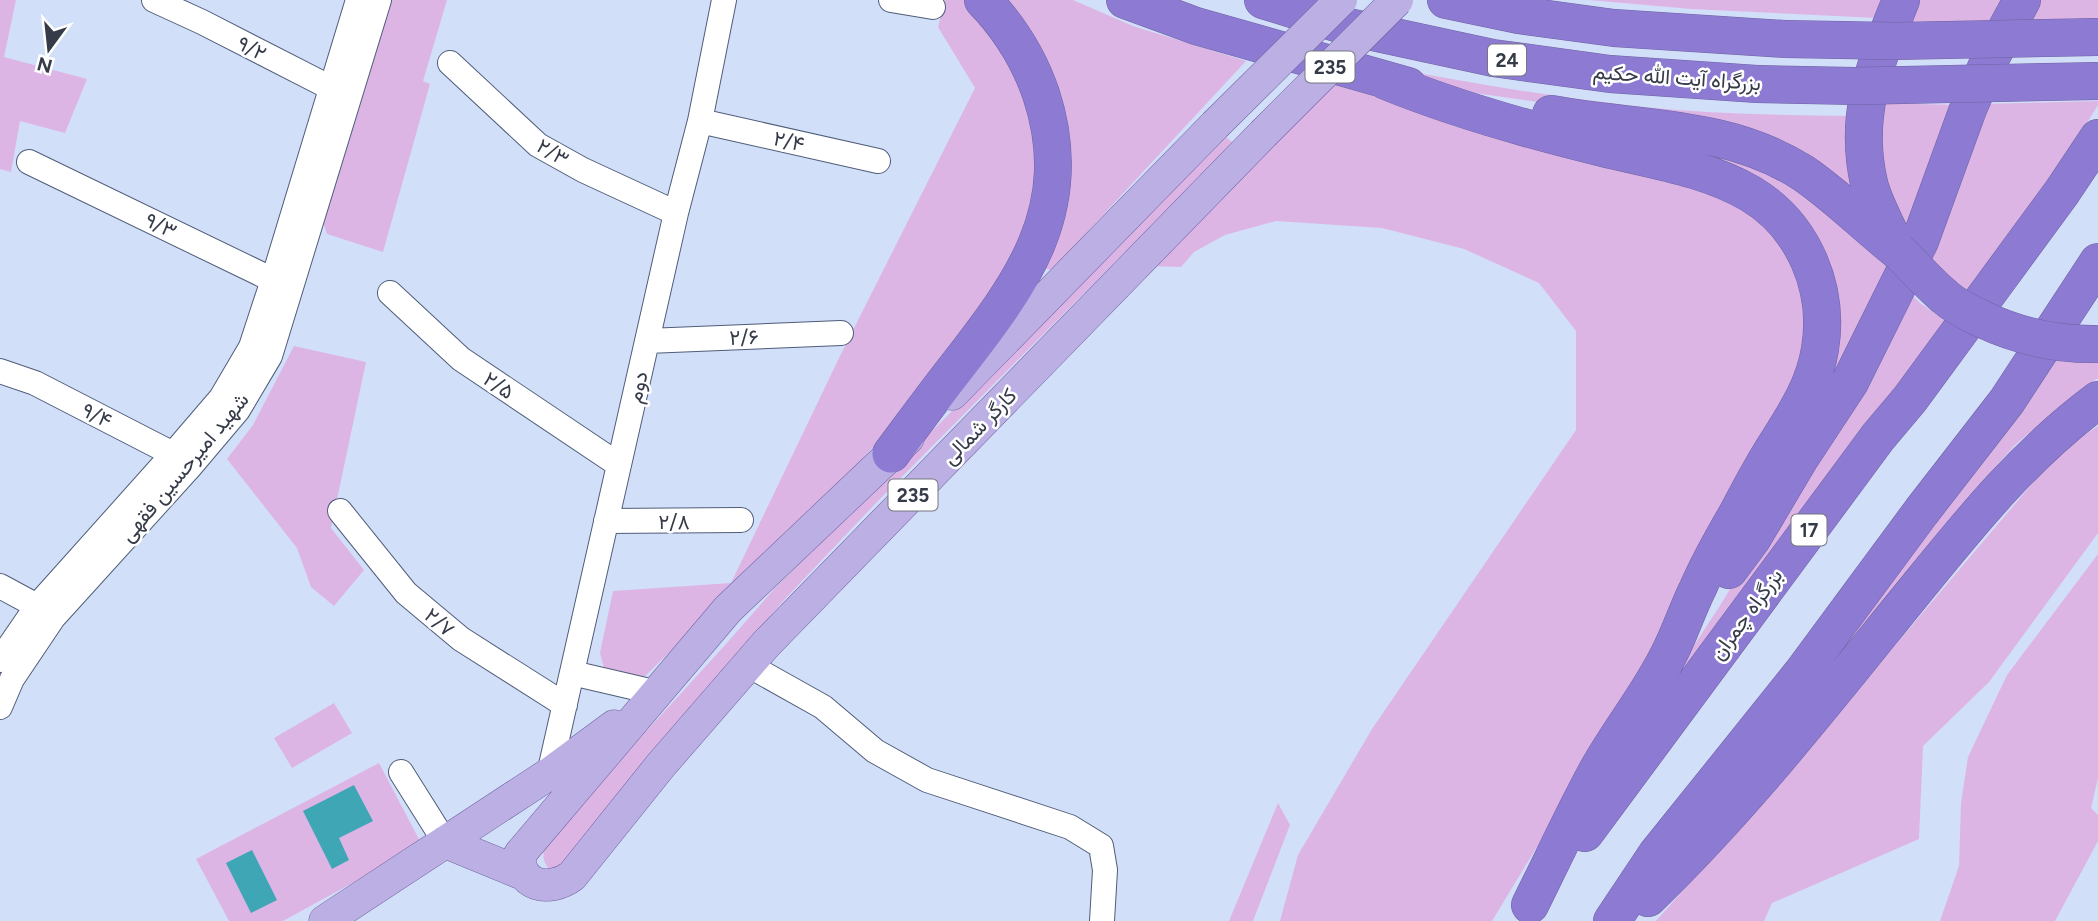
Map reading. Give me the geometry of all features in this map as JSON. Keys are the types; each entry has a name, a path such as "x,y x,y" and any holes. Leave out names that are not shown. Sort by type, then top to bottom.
{"highway":[{"path":"891,454 1003,306 1033,254 1048,209 1053,182 1049,119 1037,84 1022,53 1007,27 983,0"},
{"path":"1125,0 1196,26 1385,82 1480,116 1709,176 1733,185 1773,209 1801,244 1812,265 1822,320 1817,368 1805,397 1760,471 1698,587 1668,656"},
{"name":"بزرگراه آیت الله حکیم","path":"1264,0 1349,27 1493,58 1610,74 1757,84 1909,86 2098,81"},
{"name":"24","path":"1446,0 1518,15 1614,28 1785,39 1896,41 2098,37"},
{"path":"1898,251 1879,212 1869,183 1864,113 1875,66 1901,0"},
{"path":"1525,913 1597,771 1668,656 1752,538 1850,382 1920,241 1987,63 2022,0"},
{"path":"1975,92 2047,0"},
{"path":"1385,82 1567,117 1685,131 1731,140 1765,152 1802,173 1843,203 1898,251 1945,298 2012,333 2066,344 2098,344"},
{"name":"بزرگراه چمران","path":"1525,913 1838,491 1910,400 2062,192 2098,138"},
{"path":"1612,921 1656,855 1802,673 2007,401 2098,262"},
{"path":"2007,401 2098,310"},
{"path":"1624,921 1676,870 1775,763 1989,500 2052,436 2098,400"}],"main road":[{"name":"کارگر شمالی","path":"1341,0 1215,125 970,377 728,609 526,859 532,881 553,885 572,876 676,747 766,644 1397,0"},
{"path":"325,921 549,774 658,693"},
{"path":"445,842 526,859"}],"street":[{"name":"۹/۲","path":"154,0 341,91"},
{"name":"شهید امیرحسین فقهی","path":"341,91 358,0"},
{"name":"شهید امیرحسین فقهی","path":"0,660 181,461 238,410 270,356 283,283 341,91 379,0"},
{"name":"دوم","path":"549,774 676,213 700,121 724,0"},
{"path":"891,0 933,7"},
{"name":"۲/۳","path":"450,63 538,145 583,170 676,213"},
{"name":"۲/۴","path":"700,121 877,162"},
{"name":"۹/۳","path":"29,162 283,283"},
{"name":"۲/۵","path":"390,293 461,359 619,466"},
{"name":"۲/۶","path":"647,341 841,333"},
{"name":"۹/۴","path":"0,371 34,383 181,461"},
{"name":"۲/۷","path":"340,511 406,593 461,639 565,705"},
{"name":"۲/۸","path":"606,521 741,520"},
{"path":"0,586 45,612"},
{"name":"شهید امیرحسین فقهی","path":"0,707 45,612"},
{"path":"748,665 824,707 874,751 927,780 1070,827 1101,846 1105,870 1102,921"},
{"path":"572,673 658,693"},
{"path":"401,772 445,842"}],"shaded area":[{"path":"0,0 16,0 4,57 87,79 65,133 20,121 11,172 0,169"},
{"path":"387,0 447,0 423,81 430,84 383,252 327,234 322,219"},
{"path":"945,0 970,0 1016,68 1045,176 1026,254 915,400 823,503 642,679 604,668 600,653 613,591 731,583 840,356 975,88 938,27"},
{"path":"1000,0 1073,0 1133,26 1246,61 1052,270 1039,267 1070,163 1065,113 1052,83"},
{"path":"1589,0 1887,0 1877,18 1691,9"},
{"path":"1914,0 2010,0 1993,25 1899,26"},
{"path":"2034,0 2098,0 2098,22 2017,25"},
{"path":"1386,67 1515,90 1644,107 1721,113 1851,116 1857,199 1588,109 1439,88"},
{"path":"1331,84 1620,162 1755,204 1810,278 1808,370 1592,756 1492,921 1280,921 1298,855 1372,729 1576,430 1576,331 1539,283 1464,249 1382,228 1276,221 1225,235 1194,252 1181,267 1146,266"},
{"path":"2098,101 2071,149 1971,296 1924,257 1980,104"},
{"path":"1880,103 1961,105 1909,239 1892,205 1880,154"},
{"path":"1512,117 1733,151 1830,206 1895,274 1861,342 1810,402 1800,226"},
{"path":"1226,137 1233,143 877,502 784,600 553,874 544,858 547,840 775,588"},
{"path":"1908,291 1920,303 1952,325 1620,759 1721,604"},
{"path":"294,346 366,362 331,528 364,570 334,606 311,587 297,548 227,459 253,425"},
{"path":"2044,356 2098,360 2098,378 2076,393 2015,445 1968,497 1869,631 1745,782"},
{"path":"2098,426 2098,533 1989,682 1923,746 1919,839 1772,903 1764,921 1656,921 1784,776 2060,451"},
{"path":"2098,554 2098,778 2091,808 2098,815 2098,841 2055,921 1940,921 1959,866 1961,803 1968,757 2007,675"},
{"path":"334,703 352,733 292,768 274,738"},
{"path":"379,763 422,845 283,921 229,921 196,859"},
{"path":"1278,803 1290,825 1253,921 1229,921"}],"water":[{"path":"354,785 373,821 339,838 349,860 332,869 303,811"},
{"path":"252,850 277,900 251,913 226,863"}]}
